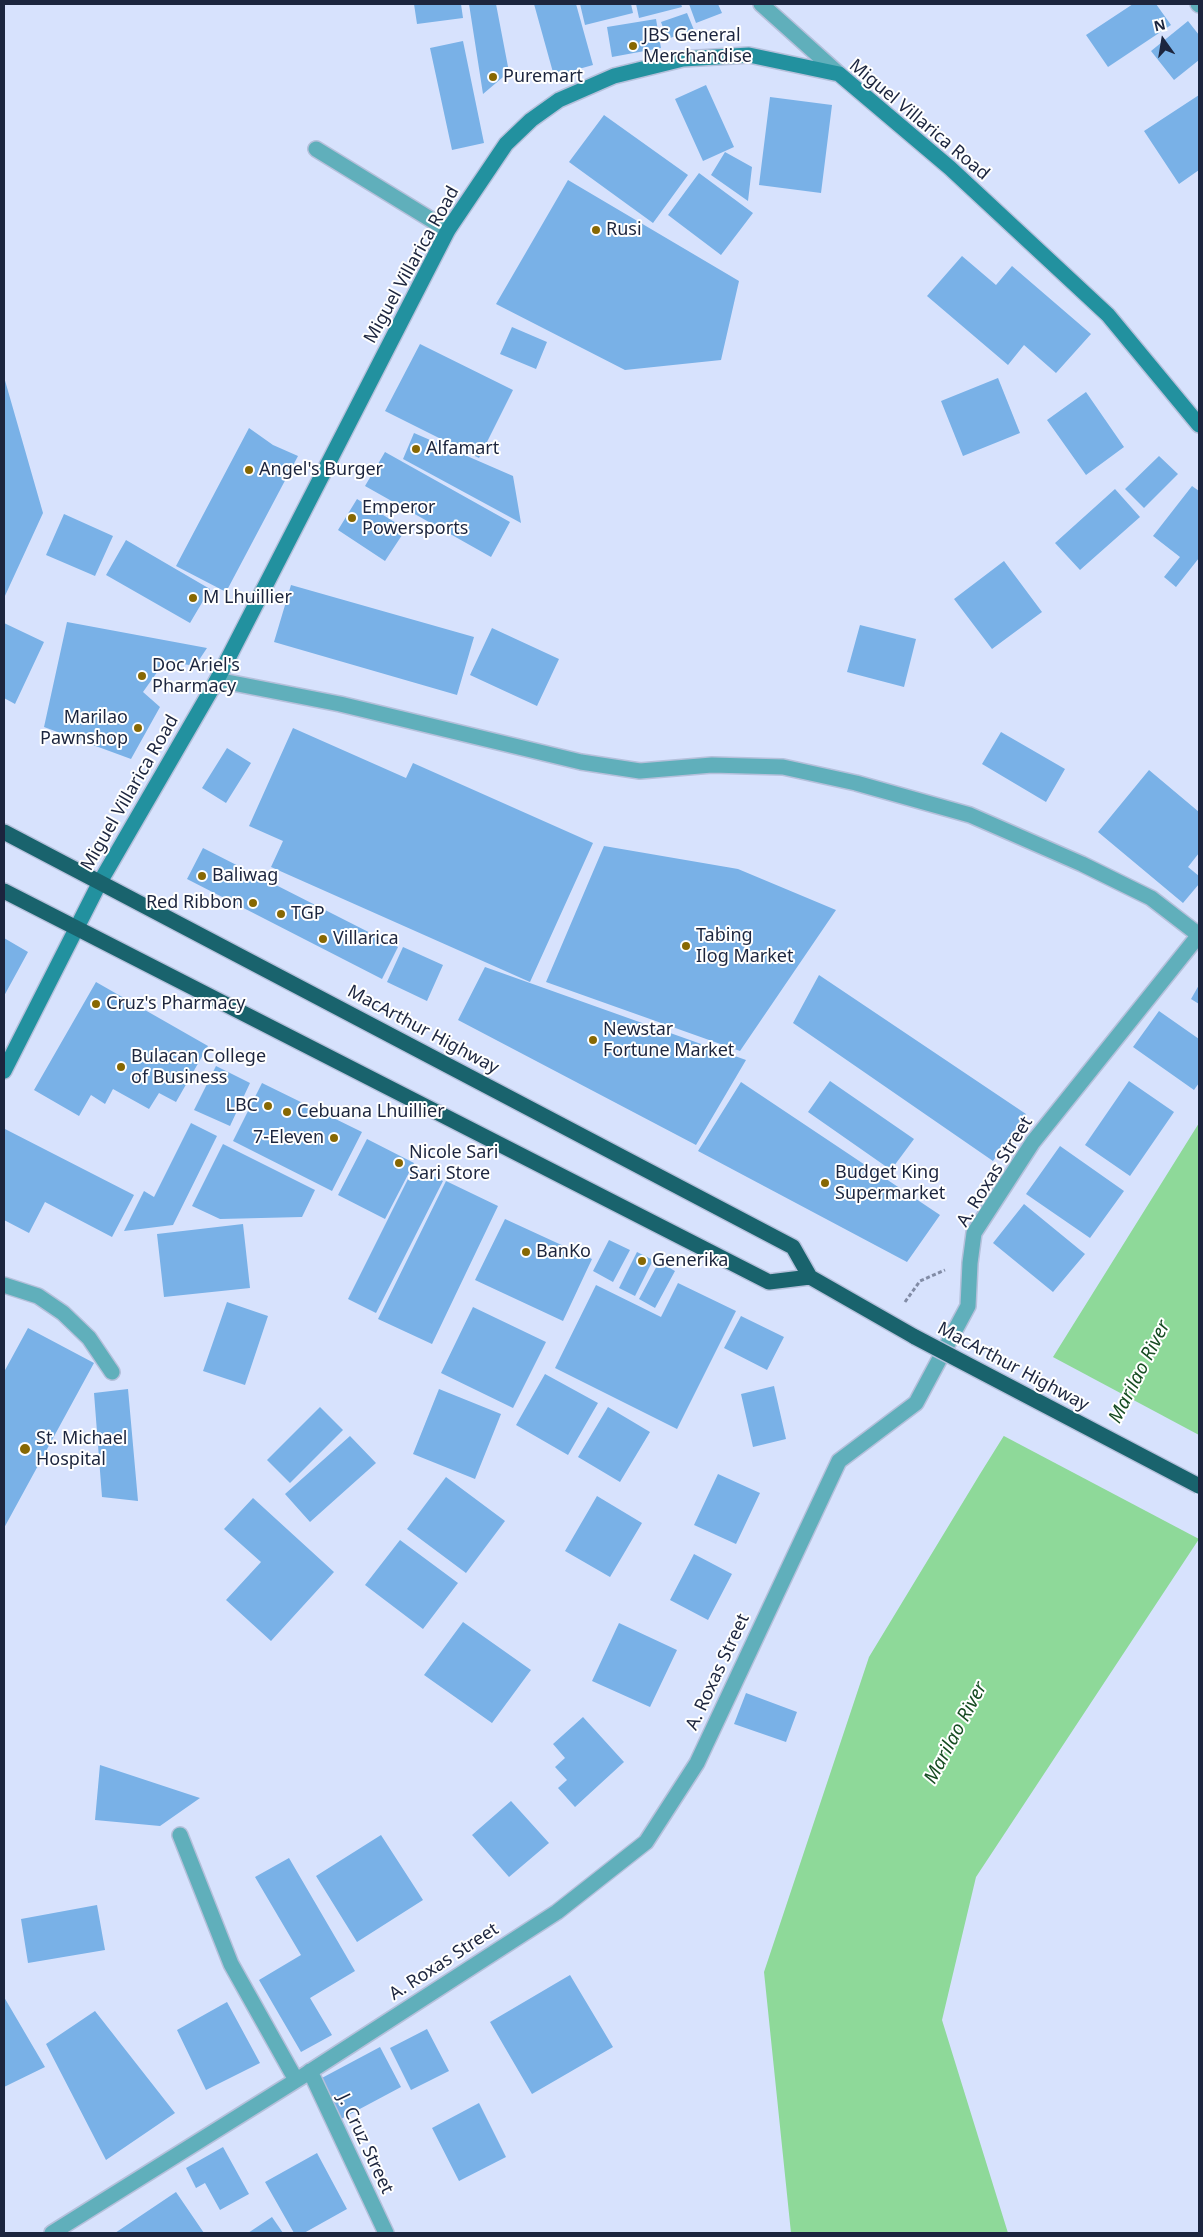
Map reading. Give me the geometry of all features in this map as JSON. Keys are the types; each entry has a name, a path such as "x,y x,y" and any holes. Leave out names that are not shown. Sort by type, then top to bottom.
{"highway":[{"name":"MacArthur Highway","path":"4,832 793,1247 810,1277 915,1337 1199,1486"},
{"path":"4,890 769,1282 810,1277"}],"main road":[{"name":"Miguel Villarica Road","path":"4,1071 100,882 217,680 448,230 506,144 531,120 559,100 614,76 683,59 749,54 839,74 950,168 1108,315 1199,425"}],"street":[{"path":"761,4 839,74"},
{"path":"316,149 448,230"},
{"path":"217,680 340,704 581,762 640,771 712,765 783,767 856,783 970,815 1082,864 1151,898 1199,935"},
{"name":"A. Roxas Street","path":"62,2230 556,1912 646,1842 697,1763 839,1461 916,1404 968,1306 970,1263 974,1234 1034,1142 1199,935"},
{"path":"4,1286 38,1296 63,1313 89,1338 112,1372"},
{"path":"180,1835 230,1964 296,2080"},
{"name":"J. Cruz Street","path":"310,2071 386,2233"}],"path":[{"path":"920,1281 935,1273"}],"water":[{"name":"Marilao River","path":"1199,1123 1199,1539 976,1877 942,2020 1008,2233 791,2233 764,1972 869,1657 980,1474"}],"pier":[{"path":"1051,1356 1199,1435 1199,1539 1002,1435"}],"building":[{"path":"414,4 461,4 463,18 417,24"},
{"path":"469,4 496,4 509,72 483,94"},
{"path":"534,4 576,4 593,65 554,76"},
{"path":"580,4 631,4 633,13 585,25"},
{"path":"636,4 681,4 682,7 639,18"},
{"path":"689,4 718,4 722,13 696,23"},
{"path":"1133,4 1156,4 1171,25 1108,67 1086,35"},
{"path":"687,13 694,30 667,39 661,22"},
{"path":"656,19 661,48 612,57 607,27"},
{"path":"1188,21 1199,35 1199,60 1174,80 1151,51"},
{"path":"463,41 484,143 452,150 430,48"},
{"path":"706,85 734,147 703,161 675,99"},
{"path":"1199,95 1199,170 1179,184 1144,131"},
{"path":"770,97 832,105 821,193 759,185"},
{"path":"604,115 688,175 653,223 569,162"},
{"path":"725,152 752,167 748,201 711,175"},
{"path":"699,173 753,213 721,255 668,215"},
{"name":"Rusi","path":"568,180 739,281 721,360 625,370 496,304"},
{"path":"962,256 996,285 1012,266 1091,334 1056,373 1024,345 1008,365 927,296"},
{"path":"512,327 547,342 536,369 500,354"},
{"path":"420,344 513,390 479,458 385,411"},
{"path":"4,377 43,513 4,598"},
{"path":"998,378 1020,433 963,456 941,401"},
{"path":"1086,392 1124,447 1086,475 1047,420"},
{"path":"249,428 273,445 298,456 226,592 176,566"},
{"path":"414,433 513,476 521,523 403,459"},
{"path":"385,452 510,522 491,557 365,486"},
{"path":"1159,456 1178,474 1144,508 1125,489"},
{"path":"1192,486 1199,491 1199,558 1176,587 1164,577 1180,557 1153,536"},
{"path":"1115,489 1140,517 1080,570 1055,543"},
{"path":"357,499 406,529 385,561 338,530"},
{"path":"64,514 113,536 95,576 46,555"},
{"path":"126,540 210,589 190,623 106,575"},
{"path":"1004,561 1042,612 992,649 954,599"},
{"path":"291,585 474,637 457,695 274,642"},
{"path":"67,622 207,648 195,666 165,661 143,692 160,707 131,759 44,727"},
{"path":"4,623 44,642 15,704 4,698"},
{"path":"860,625 916,639 904,687 847,672"},
{"path":"492,628 559,659 537,706 470,675"},
{"path":"293,728 406,778 413,763 593,843 530,982 271,867 283,841 249,826"},
{"path":"1001,732 1065,769 1046,802 982,764"},
{"path":"227,748 251,763 226,803 202,788"},
{"path":"1149,770 1199,812 1199,853 1188,867 1199,876 1199,884 1183,903 1098,832"},
{"name":"Tabing Ilog Market","path":"604,846 738,869 836,910 740,1051 546,982"},
{"path":"203,848 398,947 382,979 187,879"},
{"path":"4,938 28,952 4,996"},
{"path":"403,947 443,965 427,1001 387,982"},
{"name":"Newstar Fortune Market","path":"485,967 746,1060 696,1145 458,1020"},
{"path":"819,975 1026,1114 993,1161 793,1023"},
{"name":"Bulacan College of Business","path":"96,982 208,1046 176,1102 159,1093 149,1109 113,1089 105,1104 91,1095 79,1116 34,1090"},
{"path":"1199,985 1199,1004 1191,999"},
{"path":"1159,1011 1199,1039 1199,1083 1194,1090 1133,1047"},
{"path":"216,1066 250,1083 230,1126 194,1110"},
{"path":"830,1081 914,1139 891,1170 808,1112"},
{"path":"1129,1081 1174,1112 1130,1176 1085,1145"},
{"name":"Budget King Supermarket","path":"741,1082 940,1215 907,1262 698,1151"},
{"path":"262,1083 362,1132 332,1191 233,1141"},
{"path":"191,1123 217,1136 173,1225 124,1231 144,1191 154,1197"},
{"path":"5,1129 134,1195 112,1237 45,1202 29,1233 4,1220"},
{"path":"367,1139 414,1163 385,1219 338,1195"},
{"path":"223,1144 315,1190 302,1217 220,1219 192,1206"},
{"path":"1060,1146 1124,1191 1090,1238 1026,1194"},
{"path":"414,1167 443,1181 376,1313 348,1299"},
{"path":"446,1181 498,1206 432,1344 378,1319"},
{"path":"1024,1204 1085,1254 1053,1292 993,1243"},
{"path":"505,1219 592,1259 563,1321 475,1280"},
{"path":"243,1224 250,1288 164,1297 157,1234"},
{"path":"609,1240 630,1250 613,1282 593,1271"},
{"path":"637,1252 653,1260 635,1296 619,1288"},
{"path":"659,1262 675,1271 655,1308 639,1299"},
{"path":"678,1283 736,1311 677,1429 555,1368 596,1285 661,1317"},
{"path":"227,1302 268,1316 245,1385 203,1371"},
{"path":"473,1307 546,1342 513,1408 441,1373"},
{"path":"741,1316 784,1337 767,1370 724,1348"},
{"name":"St. Michael Hospital","path":"28,1328 94,1363 4,1528 4,1372"},
{"path":"545,1374 598,1403 568,1455 516,1425"},
{"path":"774,1386 786,1439 753,1447 741,1394"},
{"path":"128,1389 138,1501 102,1497 94,1393"},
{"path":"439,1389 501,1414 475,1479 413,1454"},
{"path":"320,1407 343,1430 290,1483 267,1460"},
{"path":"608,1407 650,1432 620,1482 578,1457"},
{"path":"350,1436 376,1463 310,1522 285,1494"},
{"path":"718,1474 760,1493 736,1544 694,1525"},
{"path":"446,1477 505,1521 466,1573 407,1529"},
{"path":"597,1496 642,1523 610,1577 565,1551"},
{"path":"253,1498 334,1572 271,1641 226,1600 261,1562 224,1529"},
{"path":"400,1540 458,1583 423,1629 365,1585"},
{"path":"694,1554 732,1574 708,1620 670,1600"},
{"path":"463,1622 531,1670 492,1723 424,1675"},
{"path":"619,1623 677,1650 650,1707 592,1681"},
{"path":"746,1693 797,1712 786,1742 734,1724"},
{"path":"583,1717 624,1762 575,1807 558,1788 567,1780 555,1767 565,1758 553,1744"},
{"path":"100,1765 200,1798 160,1826 95,1820"},
{"path":"511,1801 549,1843 509,1877 472,1835"},
{"path":"381,1835 423,1900 357,1942 316,1876"},
{"path":"289,1858 355,1971 310,1998 332,2035 301,2052 259,1980 301,1955 255,1877"},
{"path":"97,1905 105,1950 28,1963 21,1919"},
{"path":"570,1975 613,2047 532,2094 490,2022"},
{"path":"4,1997 45,2067 4,2087"},
{"path":"227,2002 260,2063 206,2090 177,2030"},
{"path":"95,2011 175,2113 106,2160 46,2044"},
{"path":"427,2029 449,2071 411,2090 390,2048"},
{"path":"380,2047 401,2087 341,2119 320,2079"},
{"path":"479,2103 506,2157 459,2181 432,2128"},
{"path":"223,2147 249,2194 220,2210 205,2183 196,2188 186,2168"},
{"path":"317,2153 347,2209 304,2233 294,2233 265,2182"},
{"path":"176,2192 204,2233 115,2233"},
{"path":"272,2217 283,2233 248,2233"}],"place":[{"name":"JBS General Merchandise","path":"633,46"},
{"name":"Puremart","path":"493,77"},
{"name":"Rusi","path":"596,230"},
{"name":"Alfamart","path":"416,449"},
{"name":"Angel's Burger","path":"249,470"},
{"name":"Emperor Powersports","path":"352,518"},
{"name":"M Lhuillier","path":"193,598"},
{"name":"Doc Ariel's Pharmacy","path":"142,676"},
{"name":"Marilao Pawnshop","path":"138,728"},
{"name":"Baliwag","path":"202,876"},
{"name":"Red Ribbon","path":"253,903"},
{"name":"TGP","path":"281,914"},
{"name":"Villarica","path":"323,939"},
{"name":"Tabing Ilog Market","path":"686,946"},
{"name":"Cruz's Pharmacy","path":"96,1004"},
{"name":"Newstar Fortune Market","path":"593,1040"},
{"name":"Bulacan College of Business","path":"121,1067"},
{"name":"LBC","path":"268,1106"},
{"name":"Cebuana Lhuillier","path":"287,1112"},
{"name":"7-Eleven","path":"334,1138"},
{"name":"Nicole Sari Sari Store","path":"399,1163"},
{"name":"Budget King Supermarket","path":"825,1183"},
{"name":"BanKo","path":"526,1252"},
{"name":"Generika","path":"642,1261"},
{"name":"St. Michael Hospital","path":"25,1449"}]}
